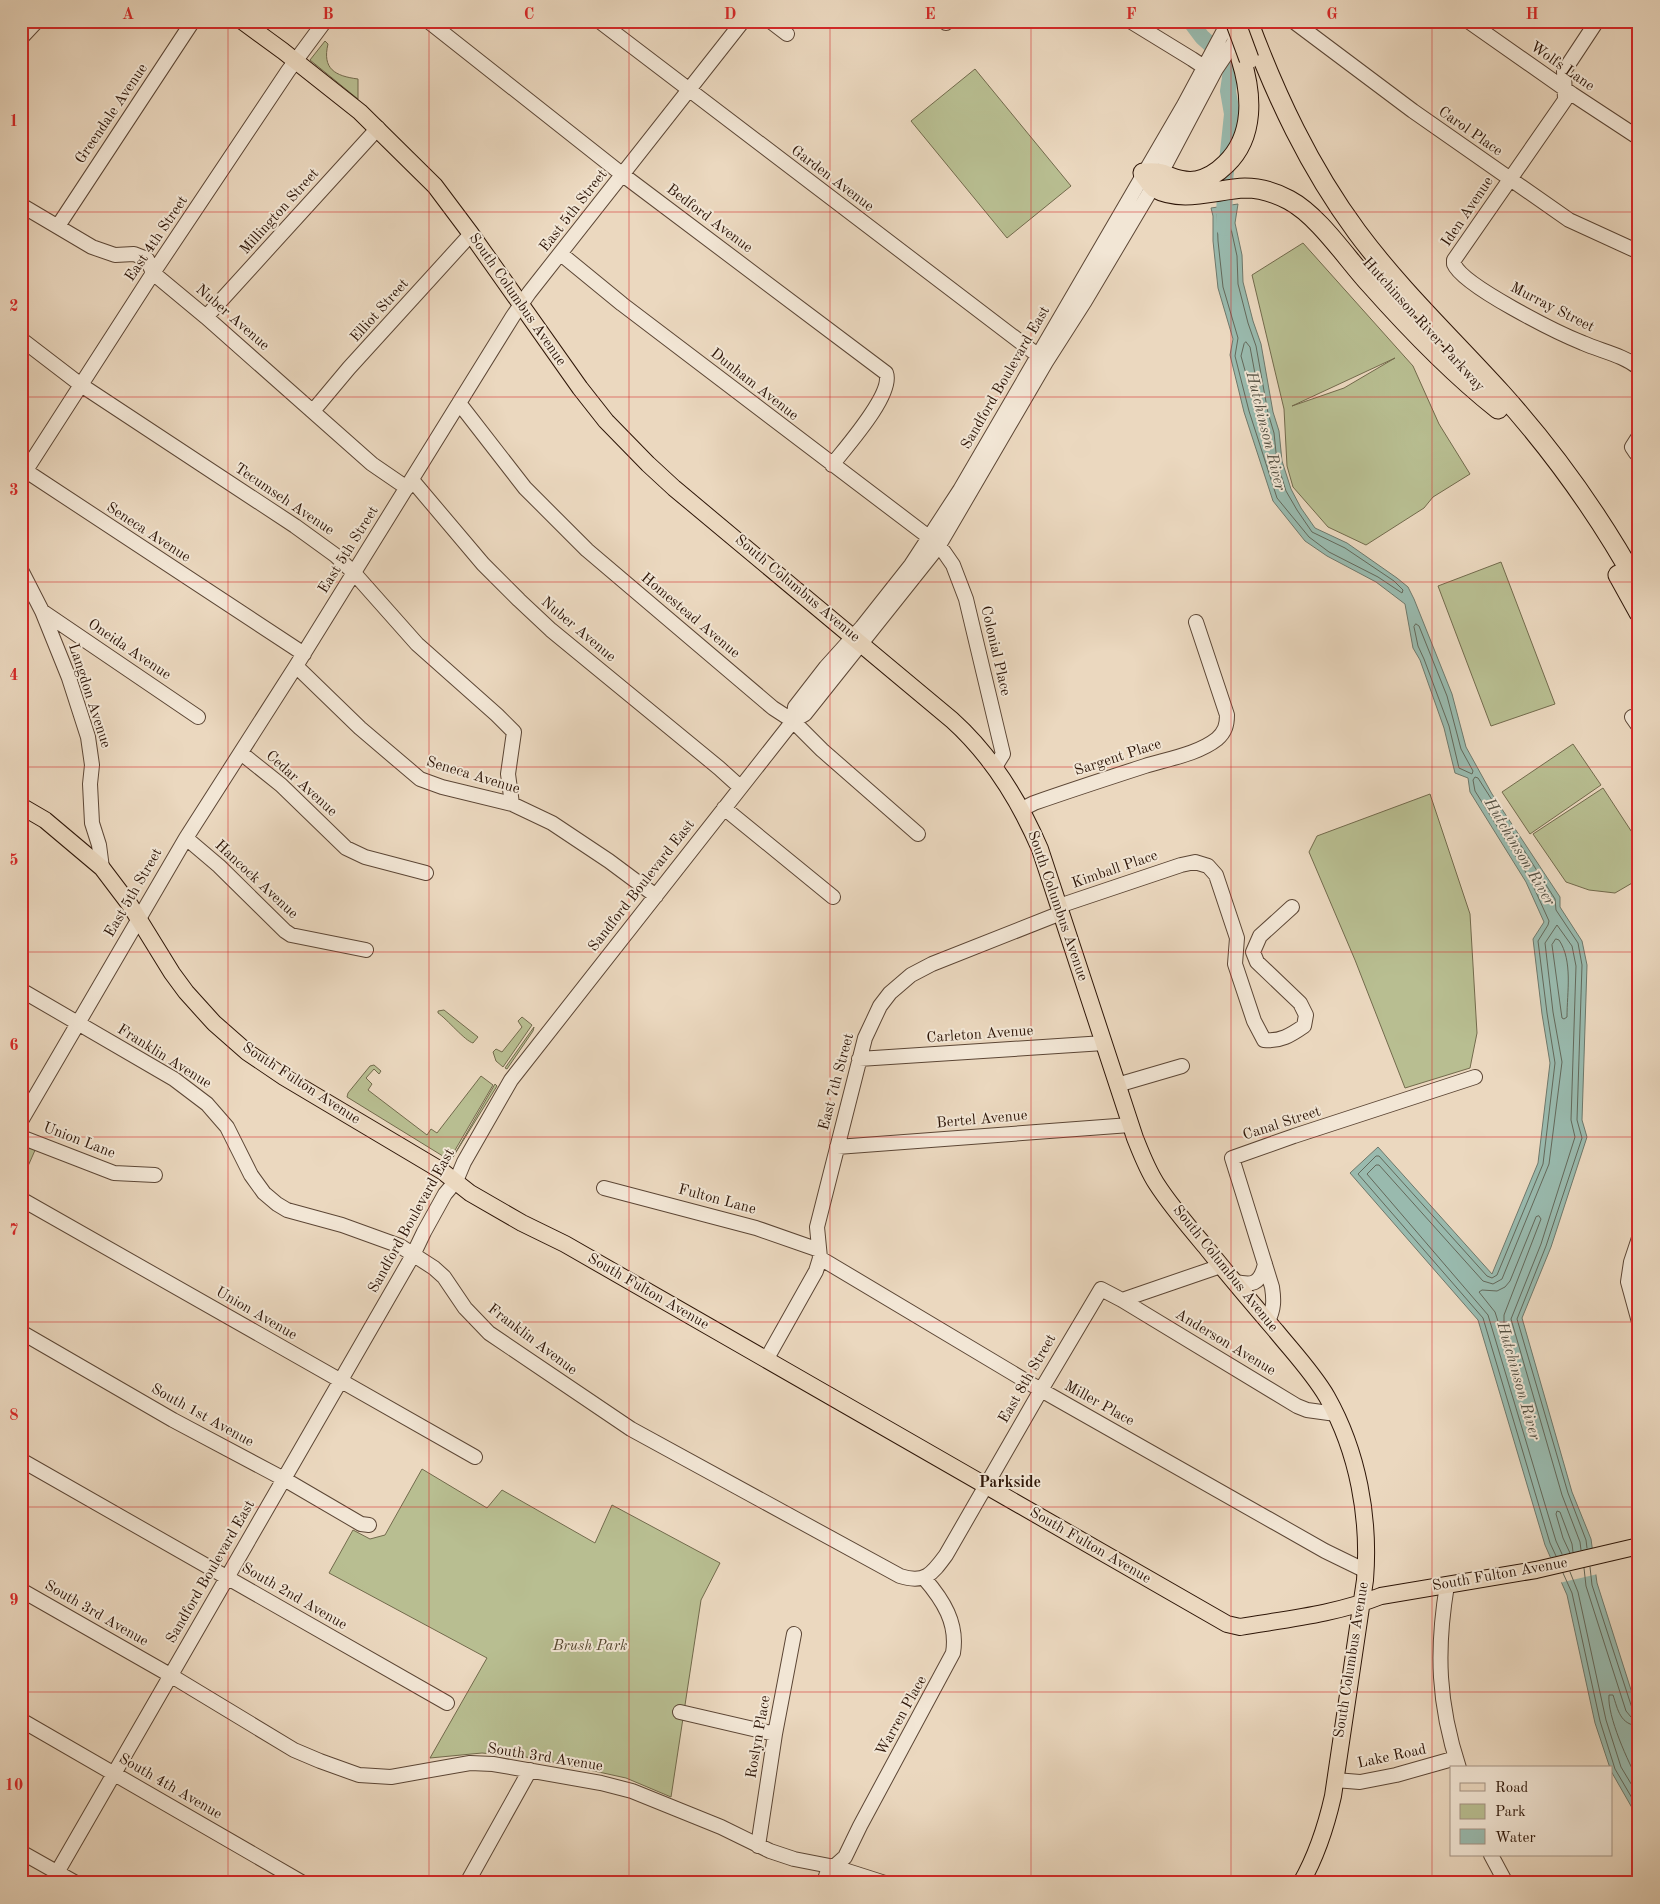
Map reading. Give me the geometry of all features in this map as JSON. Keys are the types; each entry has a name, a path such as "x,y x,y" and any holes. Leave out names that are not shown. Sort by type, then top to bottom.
{"highway":[{"name":"Hutchinson River Parkway","path":"1248,21 1245,54 1276,94 1317,171 1350,222 1394,278 1502,395 1550,452 1597,517 1639,588"},
{"name":"Hutchinson River Parkway","path":"1228,24 1245,54 1282,132 1336,223 1394,296 1539,456 1605,554 1639,612"},
{"path":"1195,187 1224,167 1234,157 1242,142 1247,127 1250,106 1245,54"},
{"path":"1152,177 1170,193 1195,187 1253,188 1290,200 1304,210 1391,308 1466,384 1498,409"}],"main road":[{"name":"South Columbus Avenue","path":"242,21 296,61 378,128 435,186 580,388 623,439 674,488 957,724 996,767 1022,809 1040,849 1130,1125 1141,1154 1155,1182 1221,1266 1312,1375 1336,1414 1346,1435 1358,1480 1365,1529 1366,1572 1362,1603 1335,1780 1324,1834 1301,1883"},
{"name":"South Fulton Avenue","path":"21,806 45,820 102,868 138,918 186,992 237,1043 284,1077 442,1170 470,1193 522,1223 559,1240 1179,1598 1234,1627 1362,1603 1381,1596 1446,1590 1609,1557"},
{"path":"1609,1557 1639,1546"},
{"path":"1609,1557 1639,1554"}],"street":[{"path":"21,38 37,21"},
{"name":"Greendale Avenue","path":"58,226 193,21"},
{"name":"East 4th Street","path":"24,474 153,273 325,21"},
{"name":"Bedford Avenue","path":"428,21 623,174 886,373 888,378 881,400 832,465"},
{"name":"Garden Avenue","path":"599,21 1042,359"},
{"name":"East 5th Street","path":"21,1121 186,838 304,654 521,305 743,21"},
{"path":"770,21 787,34"},
{"path":"1130,21 1210,68"},
{"name":"Sandford Boulevard East","path":"1210,68 1245,54 1243,21"},
{"name":"Carol Place","path":"1293,21 1413,111 1569,220 1639,252"},
{"name":"Wolfs Lane","path":"1468,21 1565,90 1639,138"},
{"name":"Iden Avenue","path":"1456,269 1454,260 1565,100 1564,71 1597,21"},
{"name":"Sandford Boulevard East","path":"54,1877 413,1254 445,1194 456,1181 464,1162 511,1080 793,721 795,707 826,667 858,640 911,565 934,542 1152,177 1210,68 1228,24"},
{"name":"Millington Street","path":"206,317 378,128"},
{"name":"Nuber Avenue","path":"21,205 92,247 115,254 134,254 147,259 153,273 206,317 372,464 409,484 483,564 551,630 740,787"},
{"name":"Elliot Street","path":"313,411 471,234"},
{"name":"Dunham Avenue","path":"561,254 622,304 934,542"},
{"name":"Murray Street","path":"1456,269 1505,304 1584,344 1605,351 1639,368"},
{"name":"Tecumseh Avenue","path":"21,340 81,385 295,526 335,555 354,573 417,644 514,732 508,774 512,804"},
{"name":"Homestead Avenue","path":"459,403 525,488 587,550 773,708 793,721 822,750 918,834"},
{"path":"1639,436 1632,447 1639,454"},
{"name":"Seneca Avenue","path":"24,474 304,654"},
{"name":"Colonial Place","path":"934,542 953,565 966,599 1003,754 996,767"},
{"name":"Langdon Avenue","path":"21,570 42,611 69,678 91,750 92,823 100,845 102,868"},
{"name":"Oneida Avenue","path":"42,611 198,717"},
{"name":"Sargent Place","path":"1022,809 1108,778 1187,753 1211,743 1222,734 1226,726 1227,715 1196,622"},
{"name":"Seneca Avenue","path":"296,666 360,728 420,779 442,787 512,804 552,823 595,851 656,896"},
{"name":"Cedar Avenue","path":"241,753 281,785 346,848 365,857 426,873"},
{"path":"724,808 833,897"},
{"name":"Hancock Avenue","path":"186,838 218,866 285,931 292,935 366,950"},
{"name":"Kimball Place","path":"1060,910 1181,865 1195,862 1208,866 1216,876 1237,938 1235,964 1254,1021 1264,1040 1275,1042 1288,1037 1304,1026 1306,1015 1300,1003 1257,962 1253,952 1260,936 1292,906"},
{"name":"East 7th Street","path":"766,1360 816,1271 819,1254 817,1227 859,1059 865,1038 880,1006 890,993 911,975 932,964 1060,910"},
{"name":"Franklin Avenue","path":"21,990 174,1079 207,1104 227,1127 251,1176 264,1193 278,1204 288,1210 373,1235 400,1246 444,1278 465,1308 489,1332 631,1429 900,1576 910,1579 924,1578"},
{"name":"Carleton Avenue","path":"859,1059 1104,1043"},
{"path":"1117,1085 1182,1066"},
{"name":"Canal Street","path":"1268,1321 1274,1302 1272,1287 1232,1158 1285,1138 1475,1077"},
{"name":"Bertel Avenue","path":"837,1147 1130,1125"},
{"name":"Union Lane","path":"21,1137 114,1173 155,1175"},
{"name":"Fulton Lane","path":"604,1188 756,1228 819,1254"},
{"name":"Union Avenue","path":"21,1199 475,1457"},
{"path":"1639,1238 1631,1262 1628,1282 1639,1322"},
{"name":"Miller Place","path":"819,1254 1041,1390 1325,1551 1366,1572"},
{"path":"1233,1280 1246,1284 1254,1282 1262,1275 1265,1264"},
{"path":"1122,1300 1221,1266"},
{"name":"East 8th Street","path":"985,1486 1101,1289"},
{"name":"Anderson Avenue","path":"1101,1289 1297,1406 1307,1410 1336,1414"},
{"name":"South 1st Avenue","path":"21,1332 173,1420 284,1479 361,1524 369,1525"},
{"name":"South 2nd Avenue","path":"21,1460 446,1703"},
{"path":"924,1578 935,1570 946,1555 985,1486"},
{"name":"Warren Place","path":"824,1883 827,1874 845,1857 953,1654 954,1631 950,1618 939,1595 924,1578"},
{"name":"South 3rd Avenue","path":"21,1590 170,1675 294,1750 359,1775 391,1777 470,1763 493,1764 600,1783 632,1791 721,1827 758,1846 794,1859 835,1867 885,1883"},
{"path":"1446,1590 1440,1641 1440,1688 1457,1763"},
{"name":"Roslyn Place","path":"758,1846 775,1734 794,1634"},
{"path":"680,1712 775,1734"},
{"name":"South 4th Avenue","path":"21,1720 303,1883"},
{"name":"Lake Road","path":"1335,1780 1360,1782 1457,1763"},
{"path":"467,1883 530,1770"},
{"path":"21,1852 54,1877 76,1883"},
{"path":"1492,1856 1506,1883"}],"green space":[{"path":"325,41 328,44 327,60 332,70 343,76 358,79 358,99 310,60"},
{"path":"975,69 1071,186 1007,238 911,121"},
{"path":"1303,243 1413,366 1439,424 1470,474 1433,497 1424,508 1366,545 1328,527 1293,487 1287,466 1284,409 1252,275","holes":["1395,358 1344,388 1292,406"]},
{"path":"1501,562 1555,704 1491,726 1438,586"},
{"path":"1573,744 1601,785 1530,834 1502,792"},
{"path":"1603,788 1639,843 1639,879 1615,893 1589,890 1566,882 1533,834"},
{"path":"1430,794 1470,914 1477,1033 1470,1068 1405,1088 1355,960 1309,852 1317,836"},
{"path":"444,1010 478,1037 473,1043 438,1013 438,1011"},
{"path":"522,1017 532,1025 503,1067 496,1061 493,1052 496,1049 502,1052 522,1027 518,1021"},
{"path":"534,1027 507,1069 505,1068"},
{"path":"374,1065 381,1071 379,1074 374,1069 366,1078 372,1084 368,1090 427,1135 431,1129 437,1133 481,1076 493,1085 451,1157 446,1158 347,1097 348,1093 370,1066"},
{"path":"495,1084 497,1086 453,1157"},
{"path":"21,1144 36,1148 21,1182"},
{"name":"Brush Park","path":"422,1469 487,1508 502,1490 595,1543 612,1505 720,1563 701,1600 671,1797 626,1778 535,1758 482,1753 430,1758 487,1658 329,1573 353,1530 370,1539 385,1535"}],"water":[{"path":"1238,204 1235,223 1242,255 1243,282 1261,344 1273,412 1279,431 1282,461 1291,489 1315,528 1347,543 1408,587 1452,694 1466,747 1492,794 1560,897 1560,907 1582,941 1587,965 1582,1120 1587,1137 1551,1247 1522,1318 1572,1492 1591,1539 1597,1583 1639,1715 1639,1820 1612,1773 1612,1766 1609,1766 1595,1723 1567,1595 1545,1545 1478,1320 1350,1173 1378,1147 1492,1274 1538,1163 1550,1063 1533,939 1544,922 1526,882 1470,792 1468,778 1455,773 1444,728 1420,660 1413,648 1405,604 1376,582 1327,556 1305,541 1273,501 1244,412 1230,355 1233,339 1218,288 1211,208"}],"pier":[{"path":"1595,1548 1598,1574 1559,1583 1548,1558"}],"waterway":[{"name":"Hutchinson River","path":"1190,21 1202,37 1232,64 1228,91 1232,114 1225,181 1224,228"}],"district":[{"name":"Parkside","path":"1010,1483"}]}
